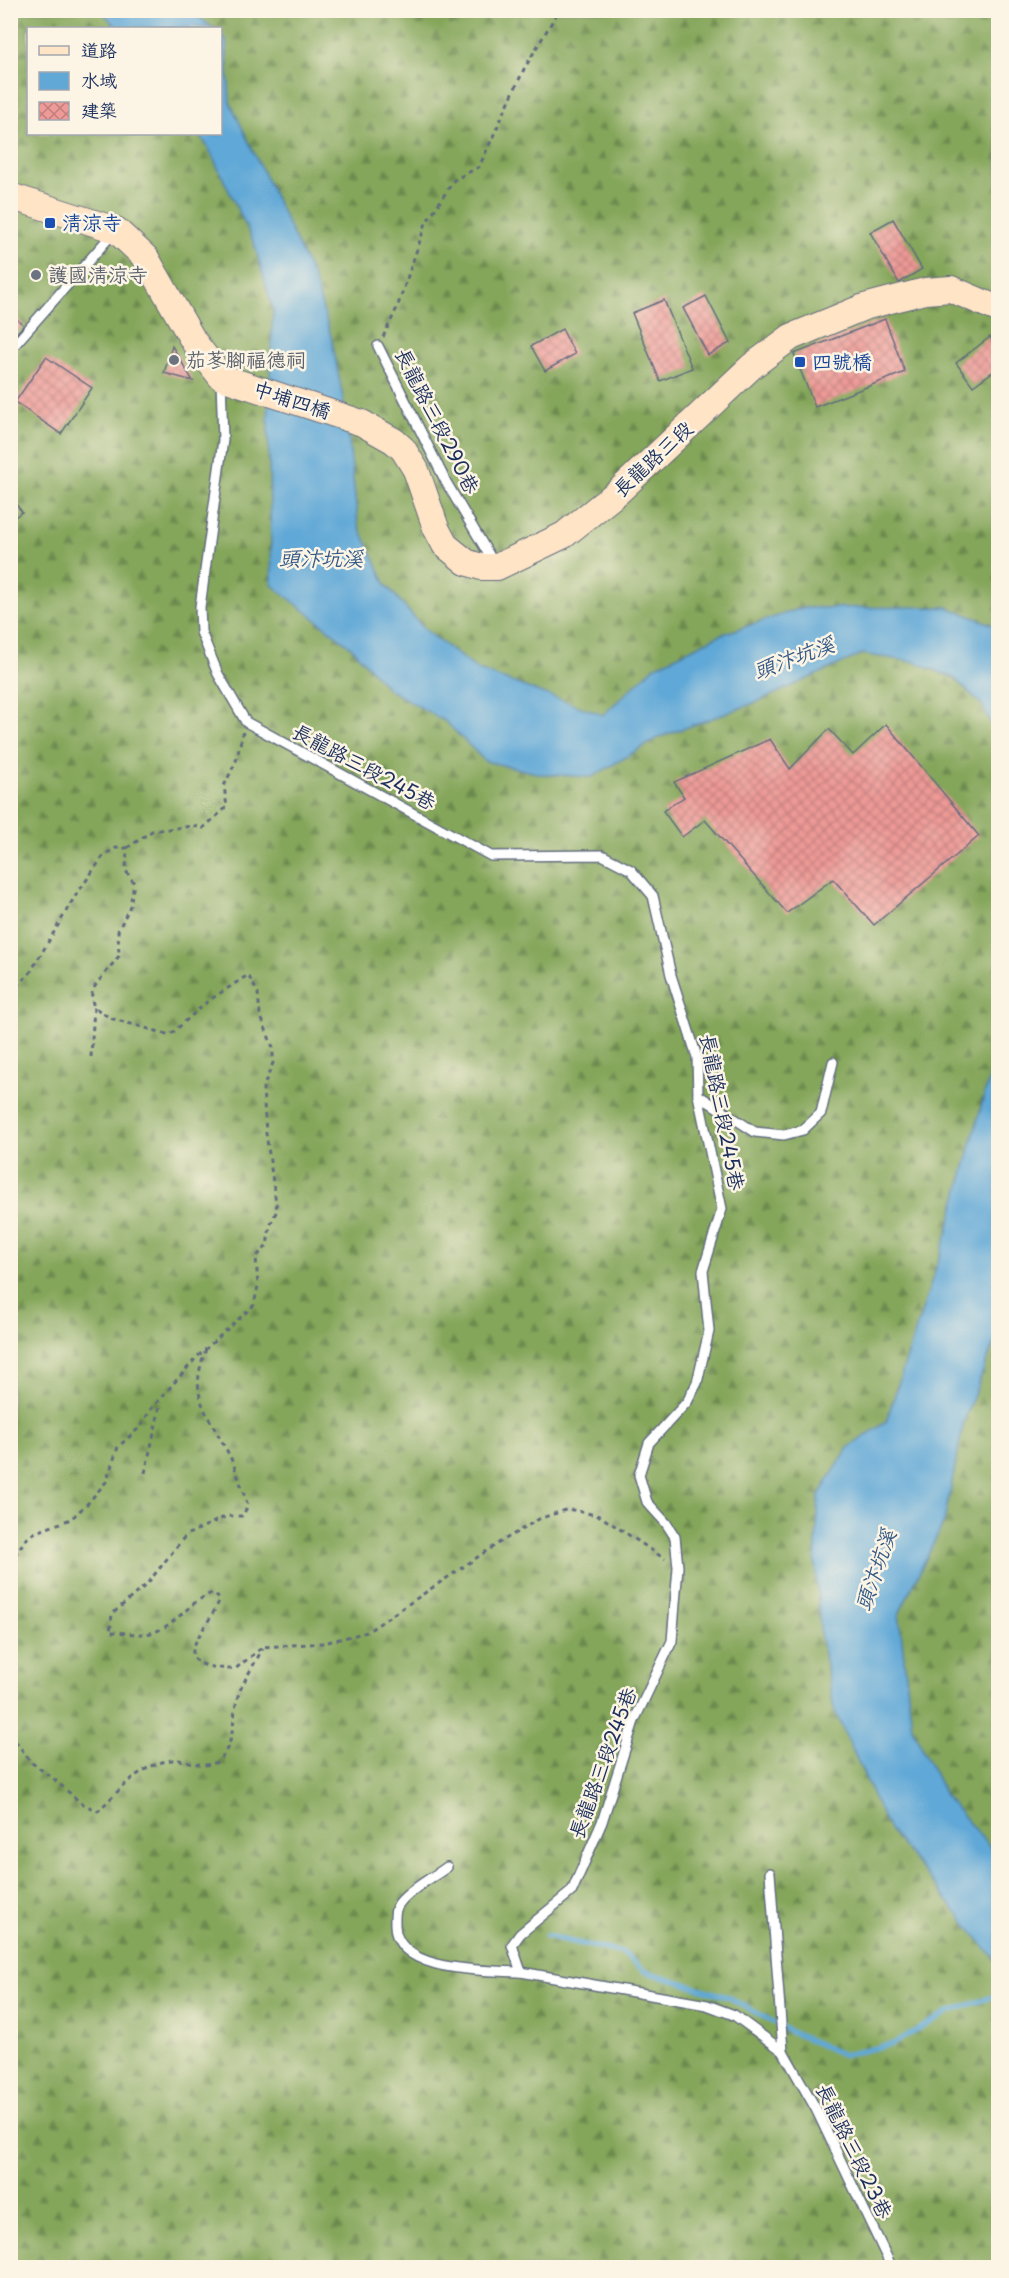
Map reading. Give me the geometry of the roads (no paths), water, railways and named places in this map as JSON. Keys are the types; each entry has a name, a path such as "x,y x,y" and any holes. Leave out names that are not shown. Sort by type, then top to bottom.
{"main road":[{"path":"10,196 116,230 146,258 194,342 221,377"},
{"name":"長龍路三段","path":"497,567 564,535 620,491 752,366 791,337 864,307 925,291 951,289 999,309"},
{"name":"中埔四橋","path":"221,377 362,423 394,441 403,449 416,470 436,528 450,550 466,562 481,567 497,567"}],"lane":[{"path":"10,350 116,230"},
{"name":"長龍路三段290巷","path":"378,346 446,482 497,567"},
{"name":"長龍路三段245巷","path":"221,377 223,440 200,607 201,632 218,674 246,722 490,856 602,855 632,870 653,896 671,975 697,1057 698,1095 722,1209 703,1271 709,1331 697,1383 687,1402 648,1443 639,1475 647,1502 675,1537 678,1567 672,1641 634,1721 602,1822 572,1891 520,1934 512,1945 521,1972"},
{"path":"698,1095 755,1132 784,1134 803,1130 820,1113 833,1062"},
{"path":"447,1867 402,1899 394,1910 395,1936 401,1945 441,1967 521,1972 707,2005 734,2015 783,2051"},
{"path":"770,1873 783,2051"},
{"name":"長龍路三段23巷","path":"783,2051 816,2109 892,2268"}],"water":[{"path":"102,11 191,11 212,27 116,27"},
{"name":"頭汴坑溪","path":"222,36 226,39 230,102 313,277 331,336 346,414 358,524 386,585 424,629 478,670 603,715 654,667 720,635 802,608 947,607 991,624 998,631 998,741 983,706 954,678 915,662 862,654 757,702 660,737 592,777 541,774 485,761 446,722 388,689 351,647 272,585 268,420 273,310 254,243 208,147 200,135 222,135"},
{"name":"頭汴坑溪","path":"998,1044 998,1332 964,1421 944,1522 899,1614 912,1727 946,1797 998,1856 998,1963 888,1828 834,1709 821,1638 815,1562 819,1495 848,1448 886,1422 947,1234"}],"waterway":[{"path":"546,1936 623,1953 644,1971 728,1997 791,2032 844,2055 893,2044 948,2012 998,1995"}],"place":[{"name":"清涼寺","path":"50,223"},
{"name":"護國清涼寺","path":"36,275"},
{"name":"茄苳腳福德祠","path":"174,360"},
{"name":"四號橋","path":"800,362"}]}
